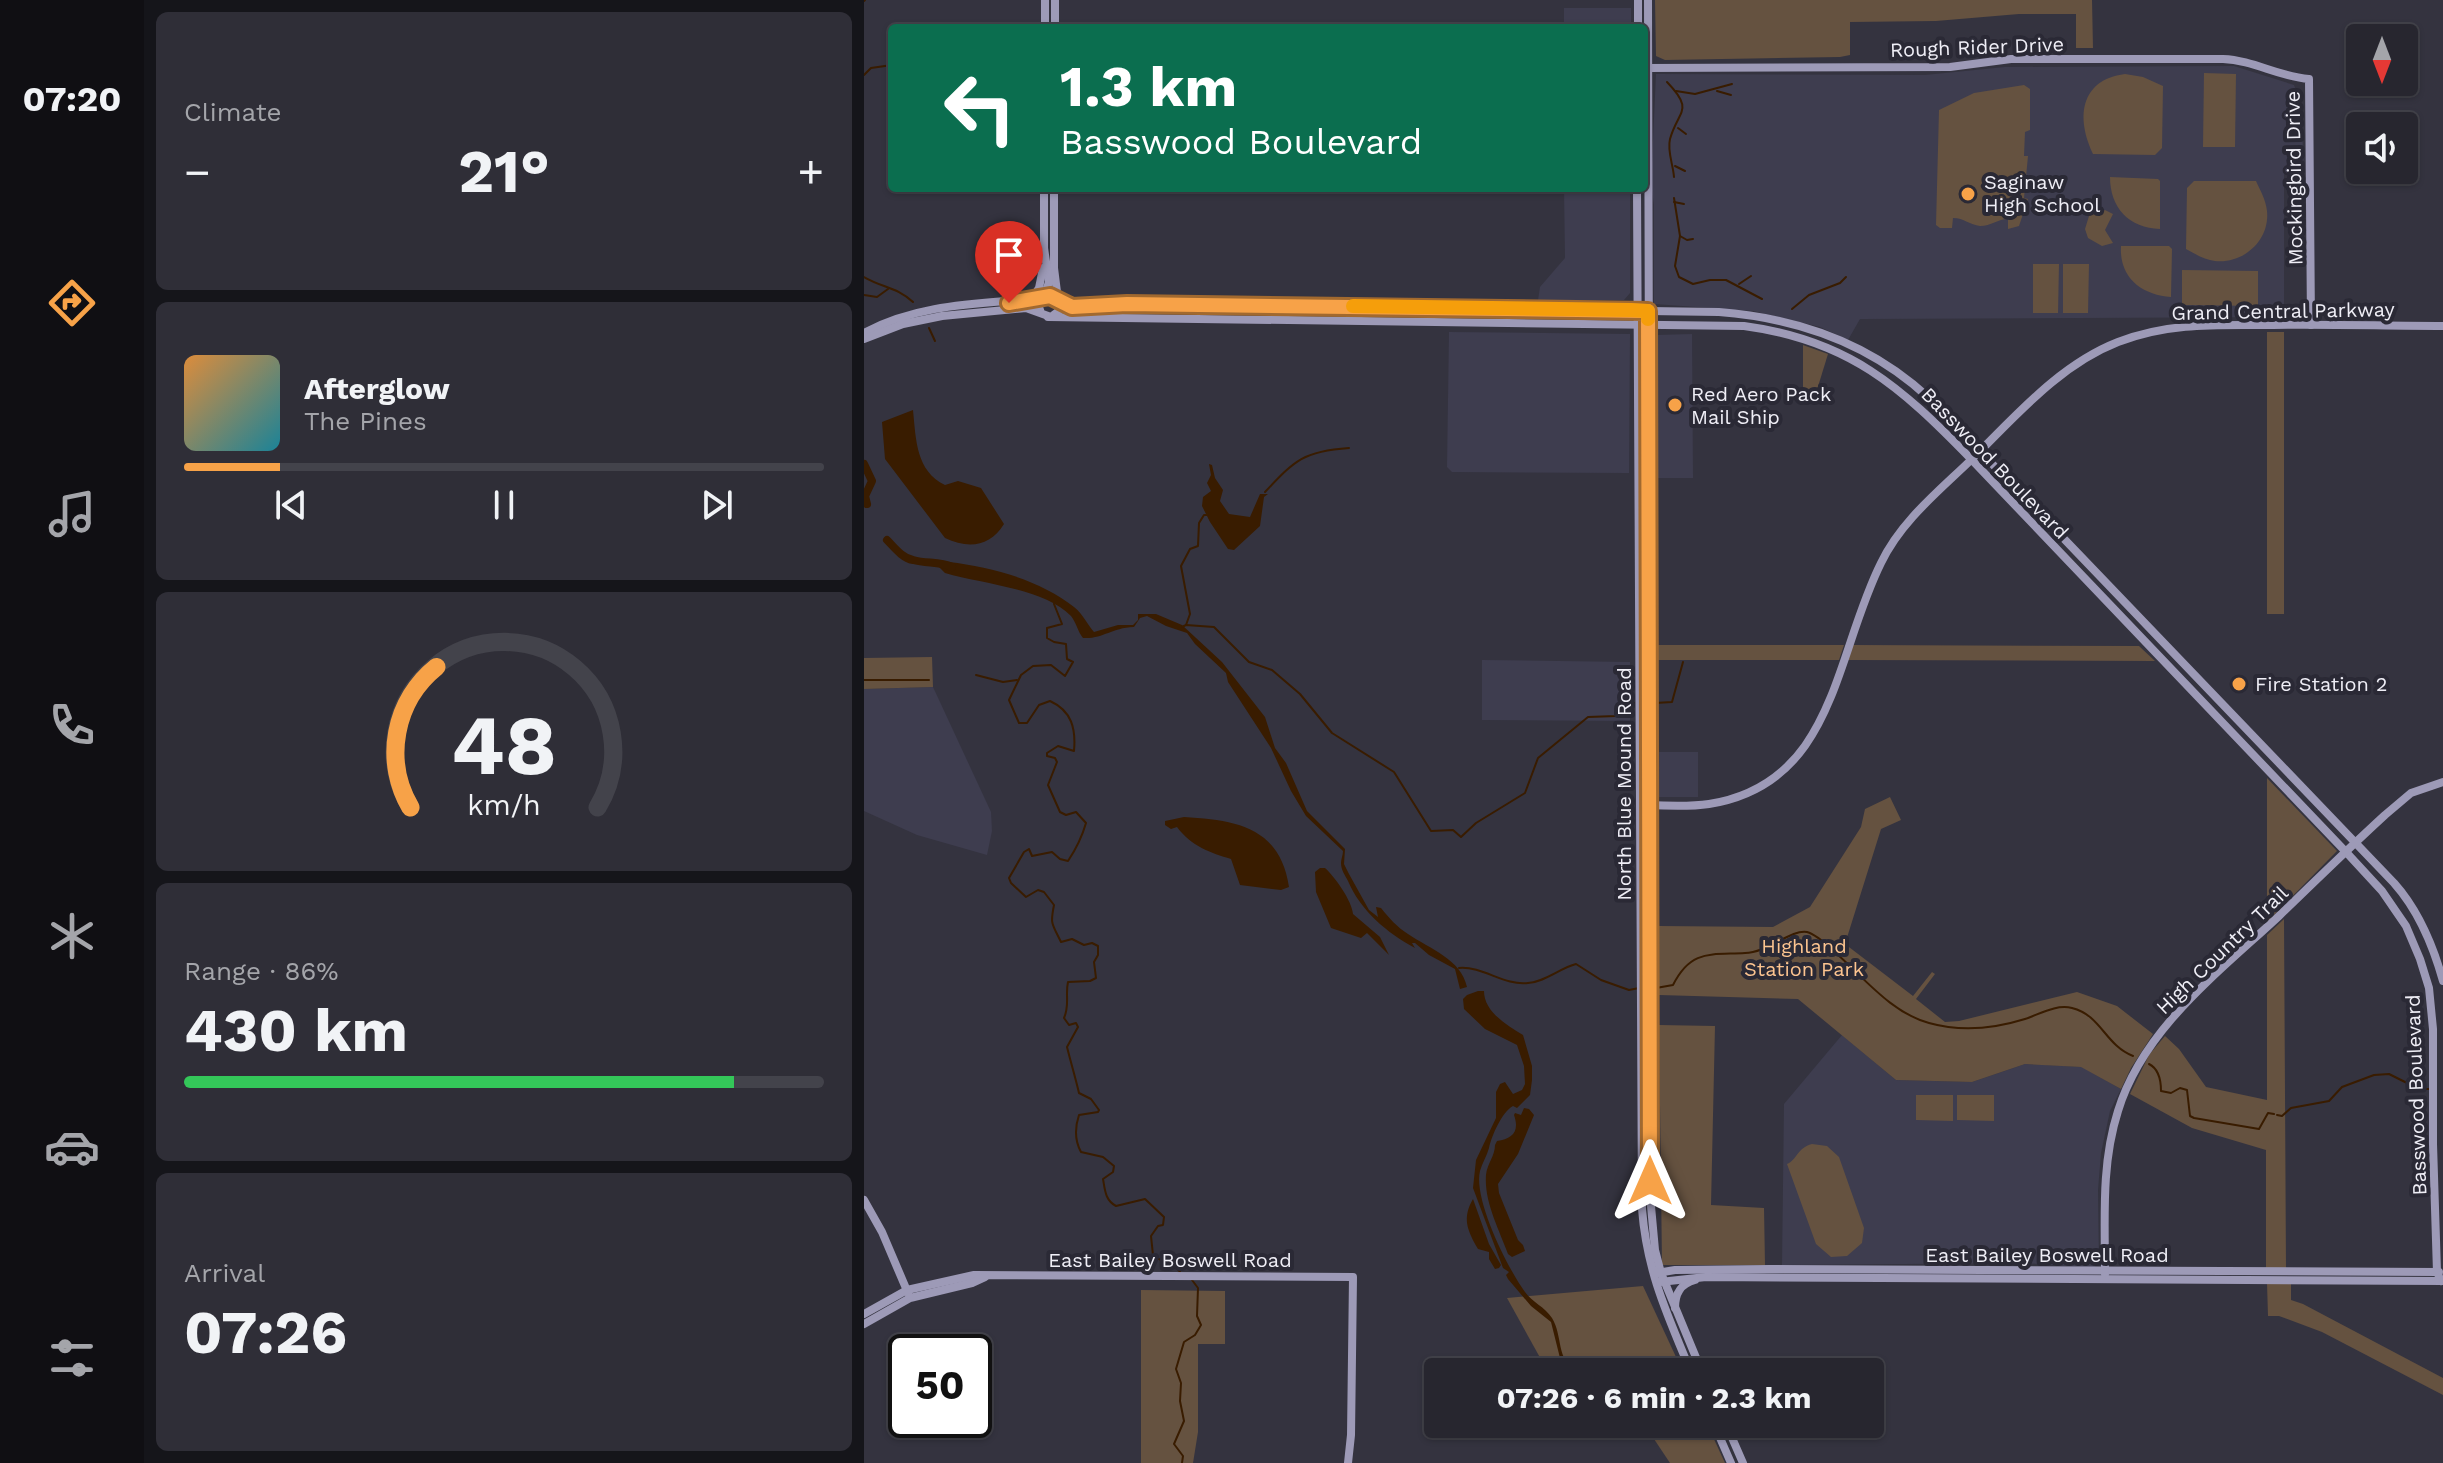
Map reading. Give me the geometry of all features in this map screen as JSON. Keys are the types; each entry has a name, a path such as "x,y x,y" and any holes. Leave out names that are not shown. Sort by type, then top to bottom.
{"main road":[{"path":"1045,0 1045,24"},
{"path":"1055,0 1055,24"},
{"path":"1638,0 1638,24"},
{"name":"North Blue Mound Road","path":"1647,24 1648,0"},
{"name":"Rough Rider Drive","path":"1648,68 1950,67 2011,59 2223,59 2244,61 2285,75 2309,79"},
{"name":"Mockingbird Drive","path":"2309,79 2311,325"},
{"path":"1044,192 1044,259 1038,304 1044,315 1058,313 1054,268 1054,192"},
{"name":"North Blue Mound Road","path":"1637,192 1643,310"},
{"name":"North Blue Mound Road","path":"1646,192 1640,805 1651,1106 1651,1206 1658,1278 1686,1358"},
{"path":"864,333 901,316 935,308 1052,296 1058,300"},
{"name":"Basswood Boulevard","path":"1058,300 1076,307 1127,304 1540,308 1751,315 1785,321 1832,336 1871,355 1929,398 2394,883 2412,906 2428,936 2443,981"},
{"name":"Basswood Boulevard","path":"864,339 903,324 935,317 1026,308 1044,315 1753,328 1794,337 1859,363 1901,391 1971,459 2346,852 2382,891 2402,919 2416,948 2429,988 2433,1029 2433,1144 2442,1277"},
{"path":"1517,324 1535,319 1540,308"},
{"name":"North Blue Mound Road","path":"1643,325 1650,805 1645,975"},
{"name":"Grand Central Parkway","path":"1640,805 1708,804 1743,796 1777,777 1798,758 1820,724 1866,597 1886,553 1916,513 1971,459 2062,374 2090,355 2119,341 2181,325 2443,326"},
{"name":"High Country Trail","path":"2105,1276 2107,1155 2118,1108 2133,1074 2157,1037 2208,981 2411,793 2443,782"},
{"name":"North Blue Mound Road","path":"1645,998 1641,1056 1642,1209 1646,1250 1696,1358"},
{"path":"1641,1056 1645,1066 1646,1102 1651,1106"},
{"path":"864,1200 882,1232 909,1294"},
{"name":"East Bailey Boswell Road","path":"1658,1278 1675,1270 1991,1274"},
{"name":"East Bailey Boswell Road","path":"1856,1274 1887,1270 2019,1275 2442,1277"},
{"path":"1658,1278 1821,1278 1823,1273 1856,1274"},
{"name":"East Bailey Boswell Road","path":"864,1314 909,1294 974,1275 1353,1277 1348,1463"},
{"path":"1675,1313 1675,1298 1681,1288 1690,1281 1706,1277"},
{"name":"East Bailey Boswell Road","path":"864,1324 909,1294"},
{"path":"1720,1438 1730,1461"},
{"path":"1732,1438 1741,1460"},
{"path":"1723,1446 1734,1442"}],"shaded area":[{"path":"1564,8 1631,8 1631,24 1564,24"},
{"name":"Saginaw High School","path":"2234,66 2294,85 2301,104 2304,174 2284,174 2284,317 1860,319 1848,340 1820,327 1753,311 1654,304 1654,205 1651,184 1656,74 1925,75 2005,67"},
{"path":"1564,192 1630,192 1630,293 1624,300 1538,300 1540,287 1565,258"},
{"path":"1449,332 1630,334 1629,473 1452,472 1447,467"},
{"path":"1692,334 1693,478 1657,478 1656,335"},
{"path":"913,410 919,454 928,472 945,485 958,481 981,488 1004,524 992,537 978,544 962,544 945,538 885,459 882,422"},
{"path":"1209,464 1223,490 1220,501 1229,514 1250,517 1260,494 1268,494 1264,497 1260,526 1234,550 1228,549 1202,506 1203,497 1211,491 1207,483 1211,475"},
{"path":"949,562 998,571 1046,589 1077,610 1094,632 1118,625 1133,625 1138,620 1138,614 1156,614 1182,625 1222,662 1265,717 1275,748 1286,763 1307,811 1345,849 1344,864 1369,910 1378,917 1376,907 1381,908 1404,931 1451,962 1464,977 1467,987 1460,989 1455,969 1429,955 1415,943 1412,943 1415,948 1394,935 1360,902 1342,868 1343,851 1306,816 1271,748 1228,682 1226,673 1187,633 1147,616 1140,618 1134,627 1083,638 1071,616 1045,599 945,573 938,566"},
{"path":"1482,660 1630,662 1630,721 1482,720"},
{"path":"933,687 991,812 992,831 987,855 917,835 864,811 864,689"},
{"path":"1657,752 1698,752 1698,797 1657,797"},
{"path":"1184,817 1238,825 1266,839 1284,867 1289,887 1281,890 1240,885 1231,859 1195,844 1177,827 1171,829 1165,825 1165,821"},
{"path":"1325,868 1333,877 1346,896 1353,914 1380,937 1389,955 1367,933 1361,938 1331,928 1316,892 1315,872"},
{"path":"1484,991 1492,1012 1523,1035 1532,1066 1530,1095 1517,1108 1513,1106 1505,1113 1498,1124 1480,1171 1479,1183 1487,1216 1510,1267 1528,1296 1552,1318 1564,1358 1560,1358 1551,1322 1531,1306 1508,1279 1506,1275 1509,1272 1503,1268 1473,1188 1476,1160 1496,1118 1496,1092 1500,1084 1505,1082 1513,1094 1522,1090 1525,1084 1524,1066 1517,1045 1485,1029 1464,1009 1463,999"},
{"path":"1842,1035 1896,1080 1972,1082 2025,1064 2082,1067 2121,1089 2110,1111 2101,1153 2099,1264 2093,1268 2024,1263 1782,1265 1784,1104"},
{"path":"1524,1108 1534,1115 1518,1154 1498,1184 1499,1193 1525,1251 1512,1257 1508,1254 1490,1205 1486,1175 1497,1141 1513,1134 1516,1126 1514,1115 1521,1115"},
{"path":"1473,1199 1489,1244 1501,1265 1499,1268 1495,1269 1489,1252 1478,1249 1469,1230 1467,1218"}],"green space":[{"path":"1655,0 2092,0 2093,48 2076,48 2076,14 2019,14 1936,21 1850,22 1850,55 1840,57 1665,60 1656,56"},
{"path":"2204,73 2236,74 2235,147 2203,147"},
{"path":"2125,74 2143,77 2163,86 2162,148 2155,155 2093,154 2088,141 2084,115 2090,93 2098,84"},
{"path":"2024,85 2030,89 2030,130 2025,132 2024,156 2028,156 2024,198 2028,199 2019,226 2008,229 2008,219 1980,226 1953,218 1952,228 1940,228 1936,225 1939,110 1974,93"},
{"path":"2110,177 2160,181 2160,229 2139,225 2123,214 2113,198"},
{"path":"2194,181 2256,181 2265,203 2267,222 2253,248 2236,259 2226,261 2208,259 2186,249 2187,188"},
{"path":"2105,210 2113,214 2105,230 2113,243 2102,246 2088,238 2085,229 2089,216"},
{"path":"2121,246 2169,246 2172,249 2171,297 2151,293 2134,283 2124,267"},
{"path":"2033,264 2059,264 2058,313 2033,313"},
{"path":"2063,264 2089,264 2088,313 2063,313"},
{"path":"2182,270 2258,271 2258,306 2182,305"},
{"path":"2267,332 2284,332 2284,614 2267,614"},
{"path":"1803,345 1828,354 1816,393 1803,390"},
{"path":"1656,645 1844,645 1839,660 1656,660"},
{"path":"1852,645 2139,646 2155,661 1847,660"},
{"path":"932,657 933,687 864,689 864,658"},
{"path":"2267,778 2337,851 2267,922"},
{"name":"Highland Station Park","path":"1890,797 1901,820 1881,829 1845,944 1913,996 1932,972 1935,974 1916,999 1945,1022 2077,992 2117,1006 2153,1034 2121,1089 2081,1067 2025,1064 1972,1082 1896,1080 1798,999 1659,995 1658,926 1773,927 1810,907 1861,827 1865,809"},
{"path":"2284,919 2286,1268 2266,1269 2266,1150 2192,1128 2130,1094 2149,1055 2165,1036 2179,1049 2206,1087 2267,1100 2267,935"},
{"path":"1659,1025 1715,1026 1711,1205 1764,1208 1765,1265 1662,1265"},
{"path":"1916,1095 1953,1095 1953,1121 1916,1120"},
{"path":"1957,1095 1994,1095 1994,1121 1957,1120"},
{"path":"1812,1144 1827,1146 1839,1157 1864,1228 1862,1243 1847,1256 1831,1257 1816,1244 1787,1164 1803,1148"},
{"path":"2267,1283 2291,1284 2291,1300 2443,1378 2443,1395 2322,1332 2279,1316 2268,1316"},
{"path":"1643,1286 1676,1358 1540,1358 1507,1298"},
{"path":"1141,1290 1225,1291 1225,1344 1198,1344 1198,1432 1193,1463 1141,1463"},
{"path":"1653,1438 1713,1438 1725,1463 1670,1463"}],"waterway":[{"path":"864,75 871,68 888,66"},
{"path":"1667,82 1682,105 1669,144 1674,177"},
{"path":"1676,91 1695,94 1732,84"},
{"path":"1717,91 1731,95"},
{"path":"1678,128 1686,134"},
{"path":"1675,166 1685,171"},
{"path":"1674,198 1680,236 1675,266 1679,277 1693,284 1726,280 1762,299"},
{"path":"1674,202 1684,204"},
{"path":"1680,236 1693,239"},
{"path":"1739,284 1751,276"},
{"path":"864,277 901,293 913,302"},
{"path":"1792,309 1809,295 1840,283 1846,277"},
{"path":"864,295 877,297 888,289"},
{"path":"929,328 935,341"},
{"path":"1265,492 1301,459 1349,448"},
{"path":"864,464 872,481 865,496 867,504"},
{"path":"1186,625 1190,614 1181,566 1190,549 1198,546 1199,523 1204,515 1208,515"},
{"path":"887,540 909,559 952,567"},
{"path":"1054,604 1062,624 1047,628 1047,638 1066,644 1067,659 1073,662 1065,676 1051,665 1033,666 1021,675 1009,700 1019,723 1027,723 1039,705 1050,701 1068,715 1073,728 1074,751 1058,746 1047,753 1057,762 1048,785 1060,812 1066,815 1076,812 1086,823 1068,861 1052,852 1032,856 1029,849 1024,852 1009,878 1026,897 1038,890 1044,892 1054,905 1053,924 1061,942 1072,939 1084,945 1092,943 1098,946 1094,962 1096,978 1068,982 1067,987 1064,1018 1069,1025 1076,1023 1078,1027 1067,1047 1068,1053 1079,1093 1091,1099 1099,1110 1079,1115 1076,1129 1078,1143 1081,1152 1103,1157 1114,1166 1113,1172 1103,1179 1112,1204 1116,1206 1145,1199 1164,1217 1163,1225 1158,1226 1151,1236 1153,1255 1173,1263 1180,1272"},
{"path":"1182,627 1214,627 1249,662 1272,670 1300,694 1332,733 1394,772 1431,831 1453,830 1461,837 1476,823 1525,793 1538,758 1588,717 1616,716 1634,703"},
{"path":"1655,703 1672,702 1683,662"},
{"path":"976,675 1003,682 1017,680"},
{"path":"864,680 929,680"},
{"path":"1656,988 1673,985 1687,965 1703,956 1753,952 1794,934 1807,932 1823,942 1903,1012 1929,1023 1953,1028 1989,1027 2066,1007 2090,1017 2116,1045 2133,1056"},
{"path":"1459,968 1477,970 1510,982 1528,983 1576,964 1601,980 1629,990 1639,988"},
{"path":"2149,1064 2157,1072 2161,1091 2187,1090 2190,1116 2194,1118 2259,1129 2268,1113 2274,1114"},
{"path":"2277,1115 2282,1116 2291,1108 2329,1101 2342,1087 2374,1075 2389,1074 2419,1089 2429,1089"},
{"path":"1182,1463 1183,1456 1174,1444 1184,1421 1180,1401 1181,1383 1176,1369 1184,1342 1195,1335 1201,1325 1197,1316 1198,1288 1192,1280"}],"slow traffic":[{"path":"1353,306 1631,310 1648,311 1648,319"}],"place":[{"name":"Saginaw High School","path":"1968,194"},
{"name":"Red Aero Pack Mail Ship","path":"1675,405"},
{"name":"Fire Station 2","path":"2239,684"}],"route":[{"path":"1009,303 1050,296 1076,307 1127,304 1648,311 1650,1181"}]}
